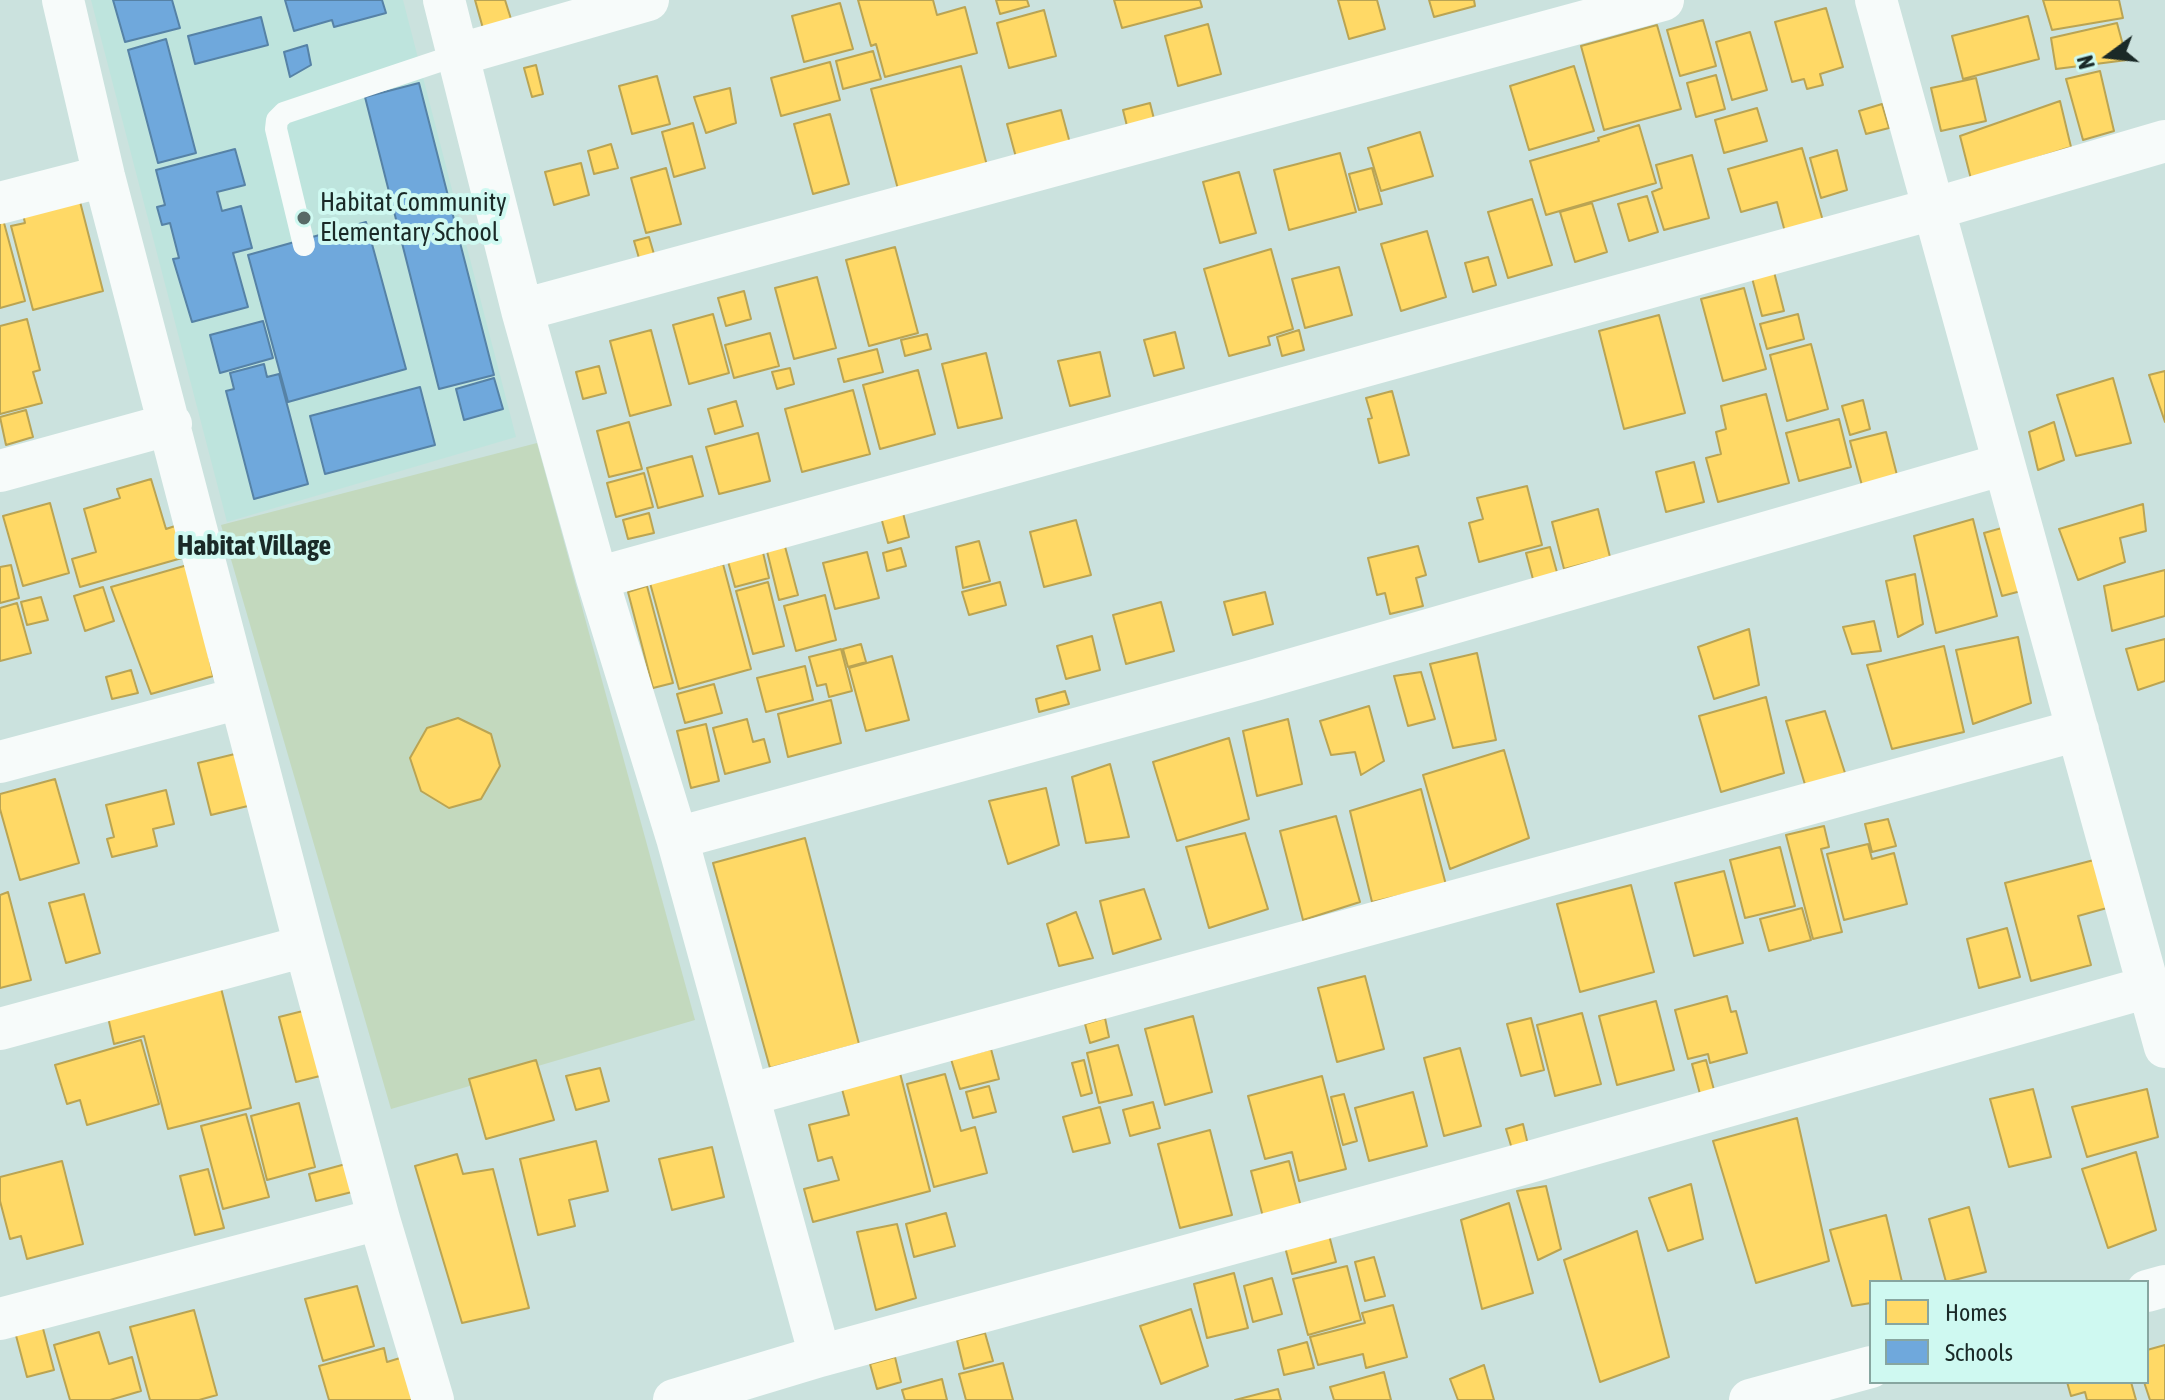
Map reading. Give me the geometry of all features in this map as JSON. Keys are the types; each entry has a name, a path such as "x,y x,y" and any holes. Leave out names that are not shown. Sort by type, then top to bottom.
{"street":[{"path":"63,0 104,176 305,946 379,1219 433,1400"},
{"path":"444,0 522,310 597,578 677,838 820,1356"},
{"path":"457,55 648,0"},
{"path":"522,310 1663,0"},
{"path":"1876,0 2165,1047"},
{"path":"597,578 1933,209 2165,141"},
{"path":"0,203 104,176"},
{"path":"0,471 171,424"},
{"path":"677,838 1255,680 2004,464"},
{"path":"0,762 240,698"},
{"path":"748,1095 2078,730"},
{"path":"0,1029 305,946"},
{"path":"674,1400 820,1356 1512,1167 2148,987"},
{"path":"0,1319 379,1219"},
{"path":"1750,1400 1869,1368"}],"lane":[{"path":"304,245 276,129 277,120 284,113 457,55"}],"shaded area":[{"name":"Habitat Community Elementary School","path":"91,0 403,0 516,437 227,522"},
{"path":"537,443 695,1020 391,1109 221,525"}],"building: Homes":[{"path":"475,0 505,0 511,19 484,32"},
{"path":"858,0 933,0 937,15 965,7 977,53 885,77 876,44 871,46"},
{"path":"996,0 1027,0 1029,6 1000,14"},
{"path":"1114,0 1200,0 1202,7 1122,28"},
{"path":"1338,0 1377,0 1385,29 1349,39"},
{"path":"1429,0 1474,0 1475,6 1434,17"},
{"path":"2043,0 2119,0 2123,18 2052,30"},
{"path":"840,3 853,49 804,62 792,16"},
{"path":"1826,8 1843,67 1820,74 1823,85 1807,89 1804,79 1792,82 1775,22"},
{"path":"1044,10 1056,56 1009,68 997,23"},
{"path":"2028,16 2039,59 1963,79 1952,36"},
{"path":"1703,20 1716,66 1680,76 1667,30"},
{"path":"2117,23 2127,60 2056,69 2051,38"},
{"path":"1208,24 1221,74 1178,86 1165,36"},
{"path":"1657,25 1681,109 1604,130 1581,46"},
{"path":"1750,32 1767,90 1732,100 1716,42"},
{"path":"873,51 881,79 843,89 836,61"},
{"path":"830,62 840,100 781,116 771,78"},
{"path":"536,65 543,94 532,97 524,68"},
{"path":"961,66 991,181 902,204 871,89"},
{"path":"1574,66 1594,131 1529,150 1510,86"},
{"path":"2100,71 2114,131 2083,140 2066,79"},
{"path":"1716,75 1725,109 1696,117 1687,83"},
{"path":"657,76 670,124 632,134 619,86"},
{"path":"1976,78 1986,121 1941,131 1931,88"},
{"path":"730,88 736,123 706,133 694,97"},
{"path":"2060,101 2071,147 1971,179 1960,136"},
{"path":"1150,103 1156,127 1129,134 1123,110"},
{"path":"1882,104 1889,128 1866,134 1859,111"},
{"path":"1757,108 1767,141 1724,153 1715,120"},
{"path":"1061,110 1071,147 1017,161 1007,124"},
{"path":"830,114 849,184 813,194 794,124"},
{"path":"693,123 705,168 674,177 662,132"},
{"path":"1639,125 1656,183 1546,215 1530,161 1599,141 1598,138"},
{"path":"1420,132 1433,176 1381,191 1368,148"},
{"path":"611,144 618,168 594,174 588,151"},
{"path":"1802,148 1823,221 1785,232 1777,202 1741,212 1728,169"},
{"path":"1837,150 1847,190 1821,198 1810,158"},
{"path":"1340,153 1356,212 1289,230 1274,170"},
{"path":"1692,155 1709,218 1664,230 1652,192 1662,188 1656,165"},
{"path":"581,163 589,195 554,205 545,172"},
{"path":"666,168 681,224 646,233 631,178"},
{"path":"1372,168 1382,204 1359,210 1349,174"},
{"path":"1239,172 1256,233 1220,243 1203,182"},
{"path":"76,186 103,291 33,310 11,226 25,223 20,201"},
{"path":"1647,196 1658,232 1629,241 1618,204"},
{"path":"1532,199 1552,265 1508,278 1488,212"},
{"path":"1592,203 1607,252 1575,262 1560,212"},
{"path":"0,208 25,301 0,308"},
{"path":"1427,231 1446,297 1401,311 1381,244"},
{"path":"649,237 656,261 641,265 634,241"},
{"path":"895,247 918,333 869,346 846,260"},
{"path":"1271,249 1293,329 1268,337 1270,345 1229,356 1204,269"},
{"path":"1488,257 1496,285 1473,292 1465,263"},
{"path":"1339,267 1352,315 1305,328 1292,279"},
{"path":"1773,268 1784,311 1762,316 1751,274"},
{"path":"817,277 836,348 794,359 775,288"},
{"path":"1744,288 1766,369 1723,381 1701,299"},
{"path":"744,291 751,319 726,326 718,298"},
{"path":"713,314 729,373 689,384 673,325"},
{"path":"1798,314 1804,339 1767,349 1760,324"},
{"path":"1659,315 1685,413 1624,429 1599,331"},
{"path":"27,319 40,370 33,372 42,403 0,414 0,326"},
{"path":"651,330 671,405 630,416 610,341"},
{"path":"1299,330 1304,350 1282,356 1277,337"},
{"path":"1175,332 1184,368 1154,376 1144,340"},
{"path":"770,333 779,366 734,378 725,345"},
{"path":"927,334 931,349 905,356 901,340"},
{"path":"1811,344 1828,409 1787,421 1770,355"},
{"path":"877,349 883,372 844,382 838,359"},
{"path":"1100,352 1110,396 1070,406 1058,361"},
{"path":"986,353 1002,418 958,428 942,364"},
{"path":"599,366 606,393 583,399 576,372"},
{"path":"790,368 794,384 777,389 772,372"},
{"path":"918,370 935,434 880,449 863,385"},
{"path":"2165,371 2165,422 2149,375"},
{"path":"2113,378 2131,443 2076,456 2057,395"},
{"path":"853,390 870,454 802,472 785,409"},
{"path":"1392,391 1409,455 1379,463 1366,398"},
{"path":"1766,394 1789,483 1718,502 1706,458 1721,454 1716,432 1726,429 1721,406"},
{"path":"1863,400 1870,429 1850,435 1842,406"},
{"path":"736,401 743,426 715,434 708,409"},
{"path":"26,410 33,437 6,445 0,417"},
{"path":"1839,419 1851,467 1799,481 1786,433"},
{"path":"629,422 642,469 609,477 597,431"},
{"path":"2054,422 2064,460 2038,470 2029,432"},
{"path":"1886,432 1899,483 1864,493 1850,441"},
{"path":"758,433 770,481 719,494 706,447"},
{"path":"692,456 703,496 658,508 647,468"},
{"path":"1694,462 1704,502 1666,512 1656,472"},
{"path":"644,473 653,507 616,517 607,483"},
{"path":"151,479 166,529 187,522 196,554 80,587 72,559 96,552 84,509 120,498 117,489"},
{"path":"1527,486 1542,545 1479,562 1469,523 1483,519 1477,498"},
{"path":"900,501 909,537 888,543 878,506"},
{"path":"50,503 69,573 23,586 3,516"},
{"path":"2143,504 2146,531 2120,538 2125,562 2078,580 2059,529"},
{"path":"1598,509 1610,557 1564,569 1552,522"},
{"path":"649,513 654,533 628,539 623,520"},
{"path":"1973,519 1997,616 1936,633 1914,536"},
{"path":"1076,520 1091,575 1044,587 1030,532"},
{"path":"2009,526 2025,590 2002,596 1984,533"},
{"path":"783,539 798,595 779,600 765,543"},
{"path":"979,541 990,581 963,588 956,547"},
{"path":"761,544 769,578 735,587 726,554"},
{"path":"1418,546 1426,575 1416,578 1423,606 1390,614 1385,593 1377,595 1368,558"},
{"path":"1550,547 1558,576 1534,583 1526,553"},
{"path":"901,548 906,566 887,571 883,553"},
{"path":"867,552 879,598 835,609 823,563"},
{"path":"191,564 213,676 151,694 111,587"},
{"path":"723,564 751,669 679,689 650,583"},
{"path":"11,565 19,598 0,603 0,567"},
{"path":"2165,570 2165,616 2112,631 2104,586"},
{"path":"1915,574 1923,624 1898,637 1886,581"},
{"path":"768,582 784,646 753,654 736,591"},
{"path":"1000,582 1006,605 969,615 962,592"},
{"path":"647,586 673,683 653,688 628,592"},
{"path":"103,587 114,621 85,631 74,596"},
{"path":"1265,592 1273,624 1233,635 1224,602"},
{"path":"825,595 836,640 796,651 784,606"},
{"path":"41,597 48,620 27,625 21,602"},
{"path":"1161,602 1174,651 1126,664 1113,615"},
{"path":"17,603 31,653 0,661 0,608"},
{"path":"1874,621 1881,651 1852,654 1843,627"},
{"path":"1749,629 1759,685 1714,699 1698,647"},
{"path":"1092,636 1100,670 1066,679 1057,646"},
{"path":"2018,637 2031,703 1973,724 1956,650"},
{"path":"2165,639 2165,681 2138,690 2126,649"},
{"path":"861,644 866,662 848,667 843,649"},
{"path":"1944,646 1964,732 1892,749 1867,665"},
{"path":"841,649 852,691 829,697 826,684 817,686 809,657"},
{"path":"1477,653 1496,740 1453,748 1430,664"},
{"path":"892,656 909,720 866,731 849,668"},
{"path":"805,666 813,700 766,712 757,678"},
{"path":"131,670 138,693 112,699 106,677"},
{"path":"1421,672 1435,719 1408,726 1394,676"},
{"path":"714,684 722,713 685,723 677,694"},
{"path":"1065,691 1069,704 1039,712 1036,699"},
{"path":"1766,697 1784,773 1721,792 1699,716"},
{"path":"831,700 841,743 788,757 778,714"},
{"path":"1369,706 1384,761 1361,775 1355,752 1331,755 1320,721"},
{"path":"1825,711 1845,773 1806,788 1786,721"},
{"path":"458,718 491,734 500,766 481,799 449,808 421,791 410,758 427,728"},
{"path":"747,719 753,742 764,739 770,762 725,774 713,728"},
{"path":"1288,719 1302,784 1257,796 1243,731"},
{"path":"706,724 719,781 691,788 677,731"},
{"path":"1229,738 1249,819 1177,841 1153,762"},
{"path":"1504,750 1529,838 1450,869 1423,775"},
{"path":"243,752 256,804 211,815 198,763"},
{"path":"1110,764 1129,837 1086,843 1072,777"},
{"path":"55,779 79,863 20,880 0,809 0,794"},
{"path":"1046,788 1059,845 1008,864 989,801"},
{"path":"1421,789 1446,885 1372,902 1350,811"},
{"path":"166,790 174,824 153,829 157,846 112,857 107,839 114,837 106,805"},
{"path":"1336,816 1360,902 1303,920 1280,831"},
{"path":"1888,819 1896,846 1872,852 1865,824"},
{"path":"1824,826 1829,847 1821,849 1842,932 1813,939 1786,835"},
{"path":"1245,833 1268,909 1209,928 1186,847"},
{"path":"805,838 859,1044 770,1068 713,863"},
{"path":"1868,844 1872,859 1894,853 1907,904 1844,920 1827,854"},
{"path":"1780,847 1795,906 1745,918 1730,860"},
{"path":"2094,860 2107,908 2078,916 2091,965 2031,981 2005,883"},
{"path":"1724,871 1743,943 1694,956 1675,883"},
{"path":"1631,885 1654,972 1580,992 1557,904"},
{"path":"1144,889 1161,939 1113,954 1100,901"},
{"path":"8,892 31,980 0,988 0,895"},
{"path":"84,894 100,953 66,963 49,903"},
{"path":"1802,908 1811,940 1769,951 1760,919"},
{"path":"1076,912 1093,958 1059,966 1047,924"},
{"path":"2007,928 2020,977 1979,988 1967,939"},
{"path":"1365,976 1384,1049 1337,1062 1318,988"},
{"path":"221,988 251,1108 168,1129 144,1036 114,1044 108,1017"},
{"path":"1727,996 1731,1012 1736,1011 1747,1053 1710,1063 1708,1054 1688,1059 1675,1010"},
{"path":"1656,1001 1674,1070 1617,1085 1599,1016"},
{"path":"315,1008 332,1073 296,1082 279,1017"},
{"path":"1582,1013 1601,1084 1555,1096 1537,1025"},
{"path":"1193,1016 1212,1092 1165,1105 1145,1029"},
{"path":"1105,1018 1109,1037 1090,1043 1085,1024"},
{"path":"1531,1018 1544,1070 1521,1076 1507,1024"},
{"path":"141,1040 159,1104 87,1125 80,1100 67,1104 55,1065"},
{"path":"1118,1045 1132,1095 1099,1103 1087,1053"},
{"path":"1460,1048 1481,1126 1444,1136 1424,1058"},
{"path":"991,1049 999,1079 960,1089 951,1059"},
{"path":"536,1060 554,1120 486,1139 469,1079"},
{"path":"1084,1060 1092,1093 1081,1096 1072,1063"},
{"path":"1706,1060 1714,1090 1700,1094 1692,1064"},
{"path":"600,1068 609,1101 576,1110 566,1076"},
{"path":"900,1073 930,1191 813,1222 804,1189 839,1180 832,1157 818,1161 809,1125 849,1115 842,1089"},
{"path":"945,1074 961,1131 975,1127 987,1173 934,1187 907,1084"},
{"path":"1322,1076 1346,1169 1299,1181 1292,1152 1265,1159 1248,1096"},
{"path":"989,1086 996,1112 973,1118 966,1092"},
{"path":"2033,1089 2051,1157 2009,1167 1990,1099"},
{"path":"2147,1089 2158,1137 2087,1157 2072,1107"},
{"path":"1413,1092 1427,1146 1369,1161 1355,1108"},
{"path":"1344,1094 1357,1141 1343,1145 1331,1097"},
{"path":"1153,1102 1160,1128 1130,1136 1123,1110"},
{"path":"299,1103 315,1167 267,1180 251,1116"},
{"path":"1100,1107 1110,1143 1073,1152 1063,1117"},
{"path":"246,1114 269,1197 223,1209 201,1126"},
{"path":"1797,1118 1829,1261 1756,1283 1713,1141"},
{"path":"1523,1124 1528,1145 1512,1149 1506,1129"},
{"path":"1210,1130 1232,1215 1180,1228 1158,1144"},
{"path":"596,1141 608,1191 569,1200 575,1226 538,1235 520,1159"},
{"path":"712,1147 724,1197 672,1210 659,1159"},
{"path":"2136,1152 2156,1230 2108,1248 2082,1169"},
{"path":"457,1154 463,1174 493,1169 529,1308 462,1323 415,1166"},
{"path":"62,1161 83,1244 27,1259 21,1236 10,1239 0,1201 0,1177"},
{"path":"1289,1161 1301,1207 1263,1217 1251,1171"},
{"path":"353,1162 360,1190 316,1201 309,1174"},
{"path":"208,1169 224,1228 195,1235 180,1176"},
{"path":"1691,1184 1703,1239 1668,1251 1649,1198"},
{"path":"1546,1186 1561,1249 1538,1260 1517,1191"},
{"path":"1509,1203 1533,1293 1482,1309 1461,1220"},
{"path":"1969,1207 1986,1272 1945,1280 1929,1219"},
{"path":"946,1213 955,1246 914,1257 906,1224"},
{"path":"1886,1215 1902,1280 1869,1280 1869,1303 1852,1306 1830,1230"},
{"path":"897,1224 916,1298 876,1310 857,1232"},
{"path":"1637,1231 1669,1357 1600,1382 1564,1260"},
{"path":"1329,1235 1336,1262 1292,1274 1285,1247"},
{"path":"1374,1257 1385,1296 1365,1301 1355,1262"},
{"path":"1347,1266 1361,1320 1308,1335 1293,1279"},
{"path":"1234,1273 1248,1328 1207,1338 1194,1284"},
{"path":"1272,1278 1282,1314 1253,1322 1244,1286"},
{"path":"357,1286 374,1346 323,1361 305,1299"},
{"path":"1393,1305 1407,1357 1366,1368 1363,1354 1318,1365 1310,1337 1365,1323 1362,1313"},
{"path":"1191,1309 1208,1366 1161,1384 1140,1326"},
{"path":"194,1310 217,1395 199,1400 150,1400 130,1327"},
{"path":"41,1321 54,1370 27,1377 14,1328"},
{"path":"99,1332 109,1364 132,1357 141,1391 110,1400 70,1400 54,1345"},
{"path":"985,1333 993,1361 964,1369 957,1340"},
{"path":"1307,1342 1314,1368 1284,1375 1278,1350"},
{"path":"2165,1345 2165,1400 2150,1400 2145,1384 2149,1384 2149,1349"},
{"path":"384,1348 387,1362 410,1355 423,1400 329,1400 319,1366"},
{"path":"895,1357 901,1382 877,1389 870,1364"},
{"path":"1003,1363 1013,1400 966,1400 959,1374"},
{"path":"1484,1365 1494,1400 1458,1400 1450,1379"},
{"path":"1384,1372 1391,1400 1334,1400 1330,1387"},
{"path":"942,1379 947,1400 905,1400 902,1390"},
{"path":"2068,1384 2132,1384 2136,1400 2087,1400 2085,1392 2071,1396"},
{"path":"1278,1389 1281,1400 1235,1400"}],"building: Schools":[{"path":"113,0 172,0 180,28 125,42"},
{"path":"285,0 382,0 386,13 334,27 332,20 294,31"},
{"path":"261,17 268,45 195,64 188,36"},
{"path":"166,39 196,153 158,163 128,50"},
{"path":"307,45 311,65 290,77 284,52"},
{"path":"419,83 494,375 439,389 365,97"},
{"path":"235,149 245,185 217,192 222,211 241,206 252,248 233,253 248,307 192,322 173,259 179,258 170,223 162,225 157,207 165,205 156,170"},
{"path":"366,222 406,369 288,402 248,255"},
{"path":"263,321 273,358 220,373 210,335"},
{"path":"264,364 267,377 279,374 308,484 254,499 226,391 234,389 230,373"},
{"path":"494,378 503,409 464,420 456,389"},
{"path":"420,387 435,445 325,474 310,416"}],"place":[{"name":"Habitat Community Elementary School","path":"304,218"}],"district":[{"name":"Habitat Village","path":"254,546"}]}
